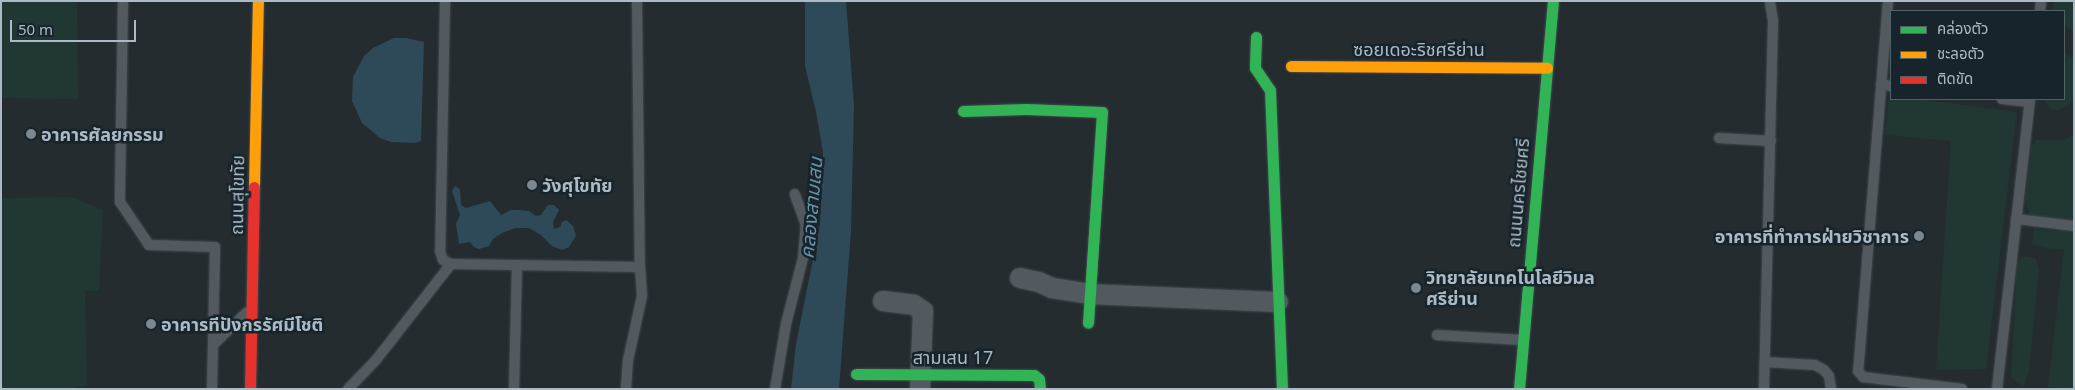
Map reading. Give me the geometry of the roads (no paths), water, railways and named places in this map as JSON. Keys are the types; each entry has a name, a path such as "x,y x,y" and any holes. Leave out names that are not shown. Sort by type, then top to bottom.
{"street":[{"name":"ถนนสุโขทัย","path":"250,389 258,1"},
{"name":"ถนนนครไชยศรี","path":"1519,389 1553,1"},
{"path":"1256,37 1255,68 1270,90 1282,389"},
{"name":"ซอยเดอะริชศรีย่าน","path":"1291,66 1547,68"},
{"path":"964,111 1026,109 1102,112 1088,294 1088,324"},
{"path":"1020,278 1038,282 1052,288 1088,294 1278,302"},
{"path":"882,301 914,305 923,311 921,381"},
{"name":"สามเสน 17","path":"856,374 921,381 1034,375 1039,379 1040,389"}],"lane":[{"path":"123,1 120,202 149,245 215,247 212,389"},
{"path":"445,1 440,252 443,260 451,264 640,267"},
{"path":"626,389 628,360 642,296 640,267 637,1"},
{"path":"1764,389 1773,21 1770,1"},
{"path":"1888,1 1886,85 1858,371 1863,377 1962,389"},
{"path":"1996,389 2030,100"},
{"path":"1719,138 1771,141"},
{"path":"775,389 782,343 803,258 806,225 795,194"},
{"path":"2016,219 2074,226"},
{"path":"348,389 376,360 451,264"},
{"path":"514,389 517,265"},
{"path":"213,345 251,308"},
{"path":"1437,335 1523,340"},
{"path":"1765,362 1815,365 1824,370 1829,376 1831,389"}],"water":[{"path":"805,1 846,1 854,105 851,231 839,389 791,389 796,344 820,224 823,152 805,66"},
{"path":"394,38 406,38 424,42 421,141 415,143 391,142 380,138 362,123 352,101 353,77 364,56 373,48"},
{"path":"455,186 460,189 461,205 466,208 490,201 501,215 511,210 518,210 529,211 536,216 541,215 548,205 554,205 559,210 553,222 554,229 560,227 562,222 566,220 573,226 576,236 569,247 562,250 552,246 541,235 529,228 515,228 502,233 493,239 489,246 479,249 470,242 459,244 456,224 460,215 452,191"}],"place":[{"name":"อาคารศัลยกรรม","path":"31,134"},
{"name":"วังศุโขทัย","path":"532,185"},
{"name":"อาคารที่ทำการฝ่ายวิชาการ","path":"1919,236"},
{"name":"วิทยาลัยเทคโนโลยีวิมล ศรีย่าน","path":"1416,288"},
{"name":"อาคารทีปังกรรัศมีโชติ","path":"151,324"}],"water label":[{"name":"คลองสามเสน","path":"812,208"}]}
